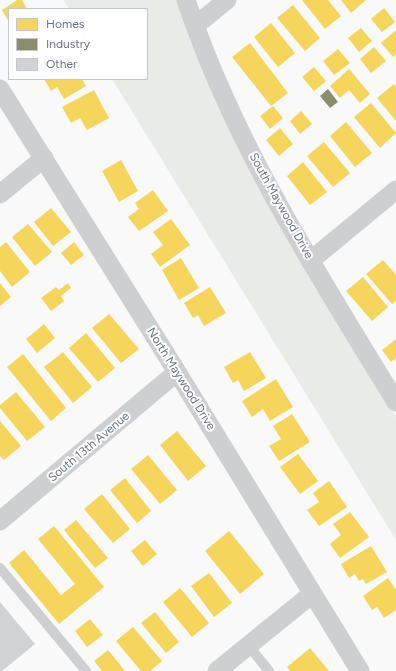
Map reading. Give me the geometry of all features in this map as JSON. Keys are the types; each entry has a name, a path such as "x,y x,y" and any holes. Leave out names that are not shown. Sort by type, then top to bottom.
{"street":[{"name":"South Maywood Drive","path":"186,0 195,26 232,114 268,187 310,261 396,402"},
{"path":"195,26 227,0"},
{"name":"North Maywood Drive","path":"0,89 177,372 360,671"},
{"path":"0,194 44,158"},
{"path":"310,261 396,190"},
{"name":"South 13th Avenue","path":"0,521 177,372"},
{"path":"217,671 312,594"}],"lane":[{"path":"0,568 86,671"},
{"path":"248,646 270,671"}],"shaded area":[{"path":"63,0 178,0 327,304 396,417 396,540 113,80 148,80 148,8 68,8"}],"building: Homes":[{"path":"17,0 22,0 26,8 8,8 8,20 2,10"},
{"path":"302,0 328,0 341,16 325,29"},
{"path":"341,0 366,0 351,13"},
{"path":"293,5 320,38 305,51 277,18"},
{"path":"384,8 395,22 382,32 371,19"},
{"path":"271,23 295,53 278,67 254,37"},
{"path":"361,28 372,41 359,52 348,38"},
{"path":"396,30 396,54 393,57 381,43"},
{"path":"250,43 288,93 271,106 232,57"},
{"path":"374,47 386,61 371,73 360,59"},
{"path":"338,49 350,63 334,75 323,61"},
{"path":"314,67 326,81 314,91 302,77"},
{"path":"349,69 370,94 360,103 349,90 340,98 330,86"},
{"path":"45,80 83,80 86,86 64,99 57,87 51,91"},
{"path":"394,84 396,87 396,121 377,98"},
{"path":"94,90 109,118 87,130 80,118 71,123 62,107"},
{"path":"371,103 396,133 380,148 354,117"},
{"path":"273,106 283,118 270,129 260,116"},
{"path":"301,111 312,124 300,134 290,121"},
{"path":"346,122 372,153 355,167 330,136"},
{"path":"280,128 293,144 279,156 266,140"},
{"path":"324,142 350,173 333,187 307,156"},
{"path":"121,160 138,191 119,202 102,171"},
{"path":"303,162 327,192 310,205 287,176"},
{"path":"153,190 168,211 139,231 128,217 139,209 135,203"},
{"path":"51,208 71,232 53,246 34,222"},
{"path":"171,219 190,245 160,267 151,254 163,245 153,232"},
{"path":"28,224 52,252 35,266 12,237"},
{"path":"6,242 30,272 12,287 0,271 0,247"},
{"path":"74,242 84,255 71,265 61,253"},
{"path":"181,258 199,288 179,300 162,270"},
{"path":"383,260 396,275 396,301 392,304 366,274"},
{"path":"363,277 388,307 372,321 346,291"},
{"path":"0,283 11,297 0,306"},
{"path":"68,283 71,288 61,296 64,301 51,311 41,298 56,287 59,290"},
{"path":"210,287 226,313 204,326 198,315 193,318 184,303"},
{"path":"109,314 139,349 121,363 92,328"},
{"path":"44,324 55,338 37,353 26,339"},
{"path":"86,333 115,368 98,382 69,348"},
{"path":"396,339 396,358 391,362 382,350"},
{"path":"63,352 92,387 73,403 44,367"},
{"path":"250,352 266,378 244,391 238,380 233,383 224,367"},
{"path":"23,354 66,408 51,421 7,367"},
{"path":"276,379 293,407 270,421 263,409 252,417 242,401"},
{"path":"16,392 45,427 27,441 0,408 0,405"},
{"path":"292,414 310,442 279,461 269,446 281,439 273,426"},
{"path":"0,421 21,446 4,460 0,456"},
{"path":"177,431 206,466 188,481 160,445"},
{"path":"298,454 318,481 300,494 280,467"},
{"path":"148,455 177,490 160,504 131,469"},
{"path":"125,478 151,511 137,523 110,490"},
{"path":"329,481 347,507 319,526 307,510 319,502 313,493"},
{"path":"102,494 130,529 113,543 84,509"},
{"path":"350,512 369,537 340,558 330,544 341,535 333,524"},
{"path":"76,520 108,558 95,568 64,530"},
{"path":"54,526 104,587 59,624 9,563 24,550 61,595 75,584 38,539"},
{"path":"229,531 264,574 240,594 205,551"},
{"path":"145,540 157,554 143,566 131,551"},
{"path":"371,546 387,572 366,584 363,579 359,581 355,574 349,578 341,564"},
{"path":"209,573 232,603 214,617 191,586"},
{"path":"388,578 396,590 396,610 384,618 377,607 372,610 363,596"},
{"path":"180,588 209,623 192,637 163,602"},
{"path":"155,612 179,642 166,653 141,623"},
{"path":"90,619 103,635 87,647 75,631"},
{"path":"133,627 162,661 150,671 141,671 116,641"},
{"path":"310,648 329,671 290,671 287,667"},
{"path":"108,650 125,671 102,671 94,661"}],"building: Industry":[{"path":"328,89 338,102 330,108 320,96"}],"building: Other":[{"path":"0,602 35,644 2,671 0,671"}]}
